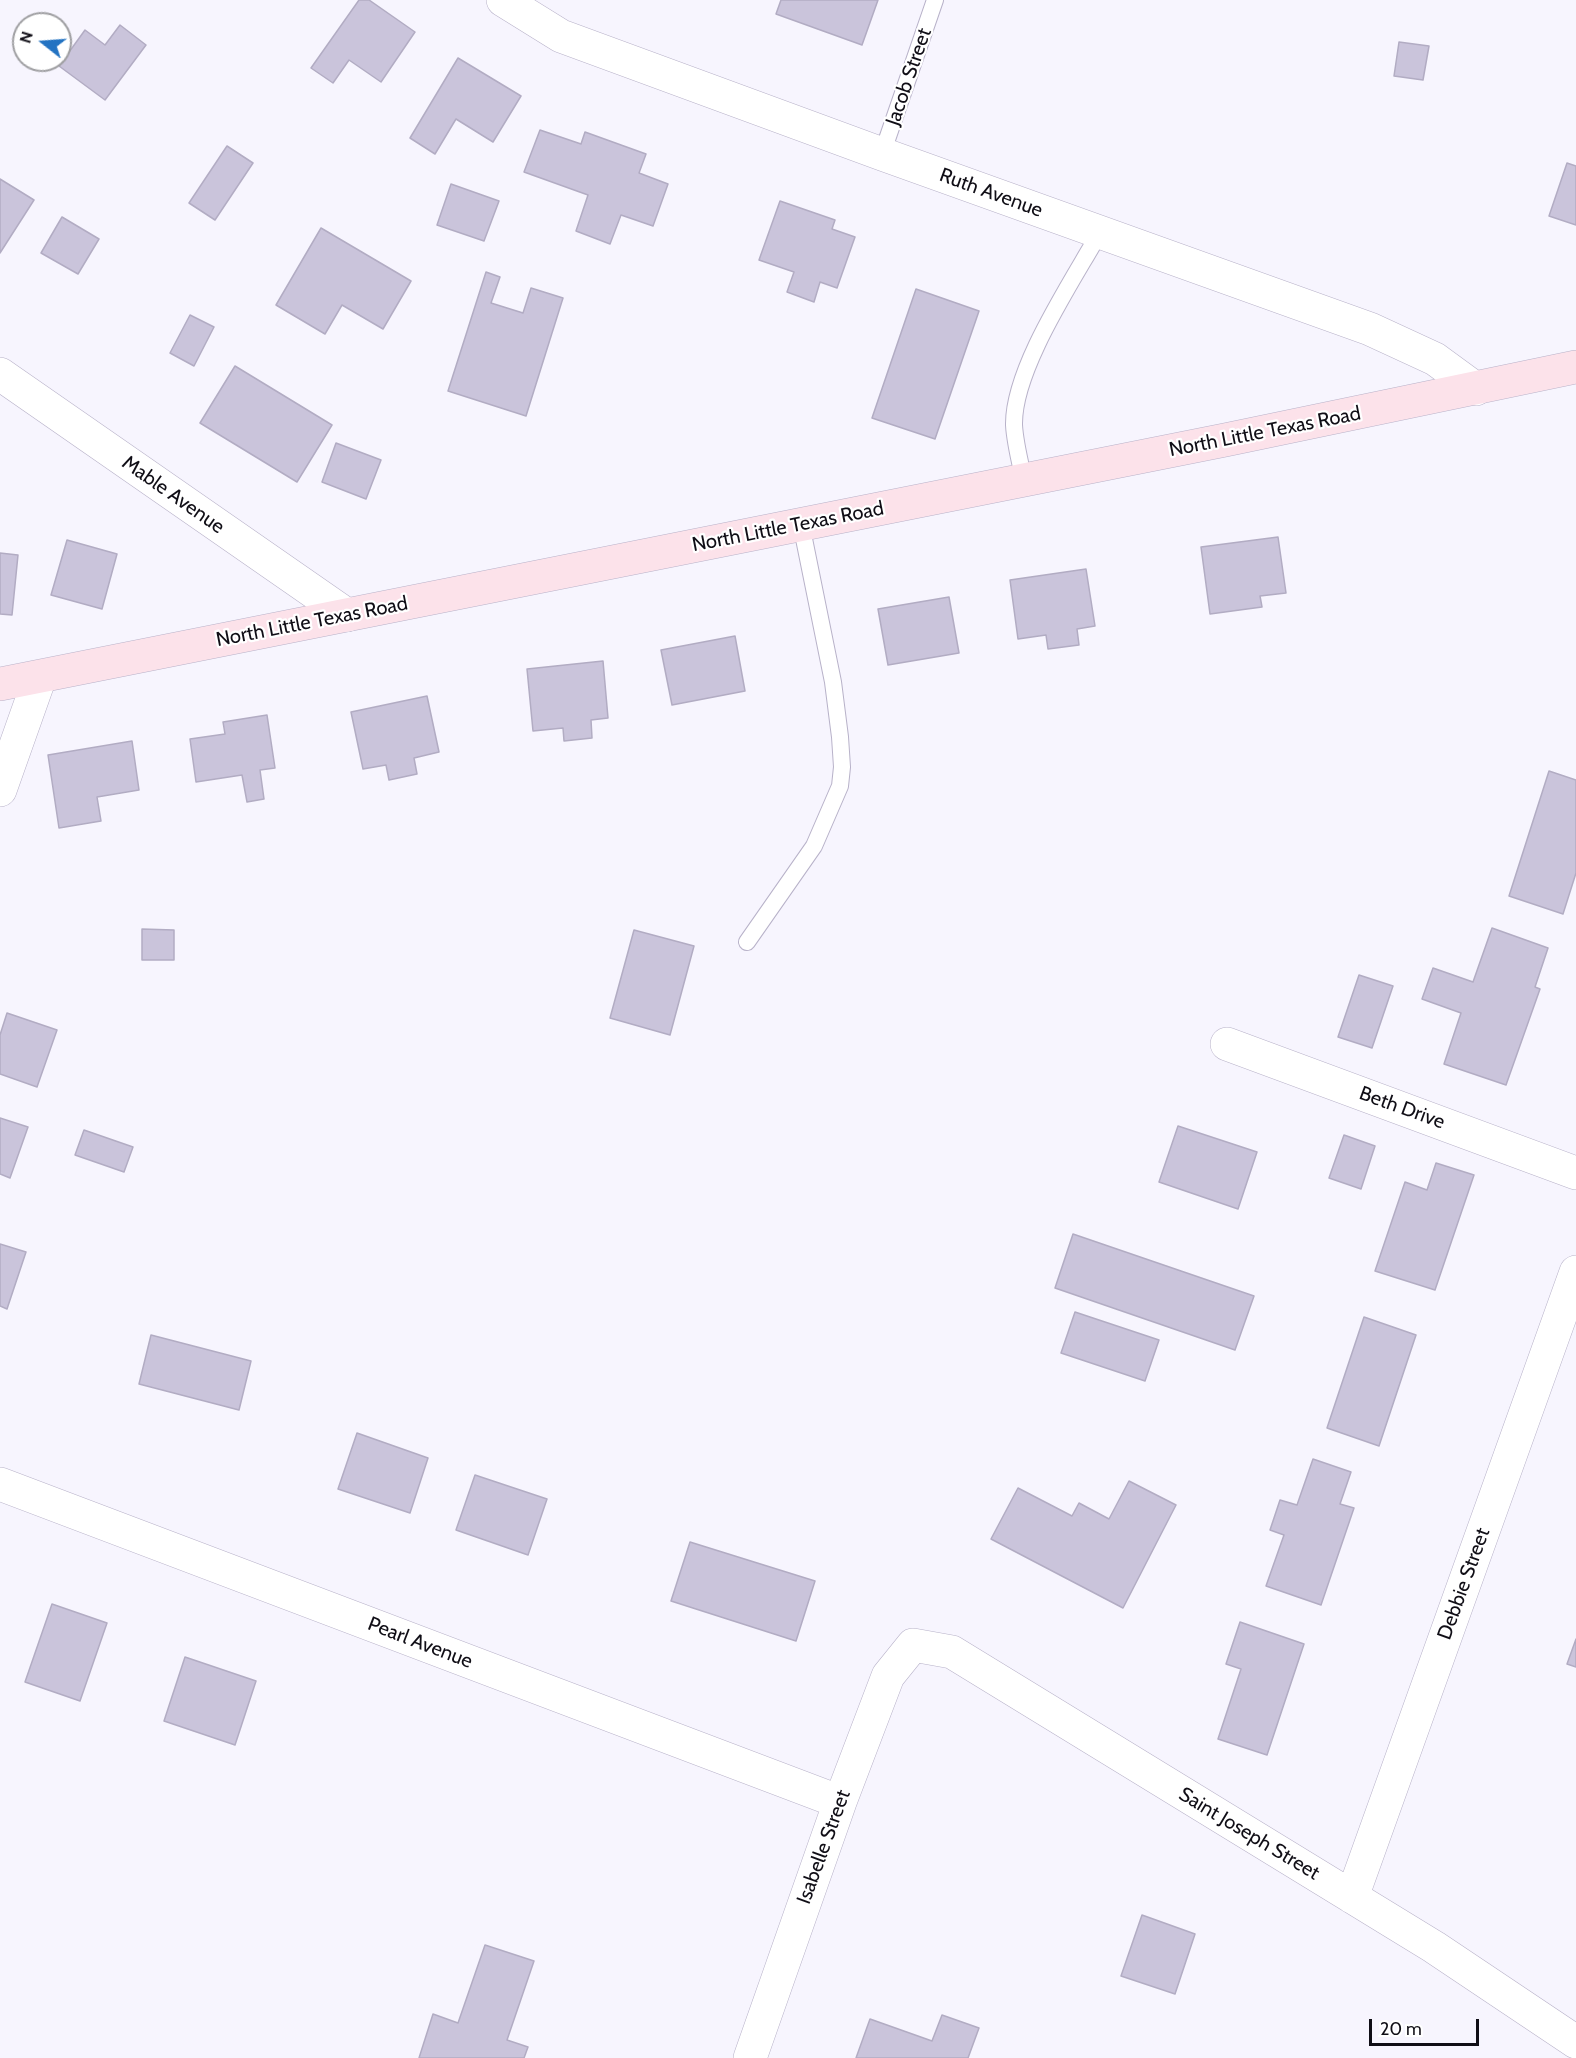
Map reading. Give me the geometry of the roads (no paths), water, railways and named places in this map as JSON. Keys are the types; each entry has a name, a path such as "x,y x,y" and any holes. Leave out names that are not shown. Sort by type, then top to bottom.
{"street":[{"name":"Ruth Avenue","path":"503,0 561,36 882,154 1370,328 1435,359 1476,389"},
{"name":"North Little Texas Road","path":"0,684 1024,480 1576,367"},
{"name":"Mable Avenue","path":"0,374 347,615"},
{"path":"0,790 40,677"},
{"name":"Beth Drive","path":"1227,1044 1576,1173"},
{"name":"Debbie Street","path":"1352,1897 1576,1272"},
{"name":"Pearl Avenue","path":"0,1484 840,1802"},
{"name":"Saint Joseph Street","path":"913,1645 952,1652 1434,1947 1576,2042"},
{"name":"Isabelle Street","path":"750,2058 840,1802 888,1676 913,1645"}],"lane":[{"name":"Jacob Street","path":"882,154 935,0"},
{"path":"1024,480 1014,425 1017,396 1031,358 1100,232"},
{"path":"747,942 813,846 840,786 842,768 840,737 833,682 801,524"}]}
